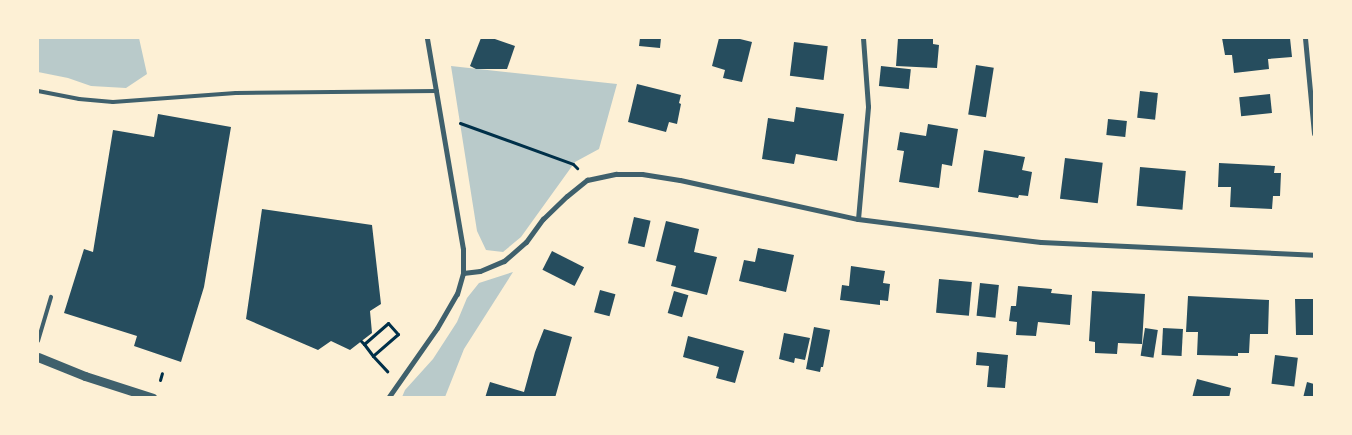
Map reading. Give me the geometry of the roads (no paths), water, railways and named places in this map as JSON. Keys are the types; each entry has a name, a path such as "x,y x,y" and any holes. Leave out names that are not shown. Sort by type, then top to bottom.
{"street":[{"path":"388,398 458,294 463,273 463,249 427,38"},
{"path":"858,220 868,106 863,38"},
{"path":"1305,38 1314,134"},
{"path":"463,273 480,271 504,261 526,242 543,219 586,180 616,174 642,174 671,178 858,220 1041,242 1314,254"},
{"path":"38,357 85,376 153,398"}],"lane":[{"path":"38,91 79,99 113,102 236,93 437,91"},
{"path":"38,341 51,297"}]}
